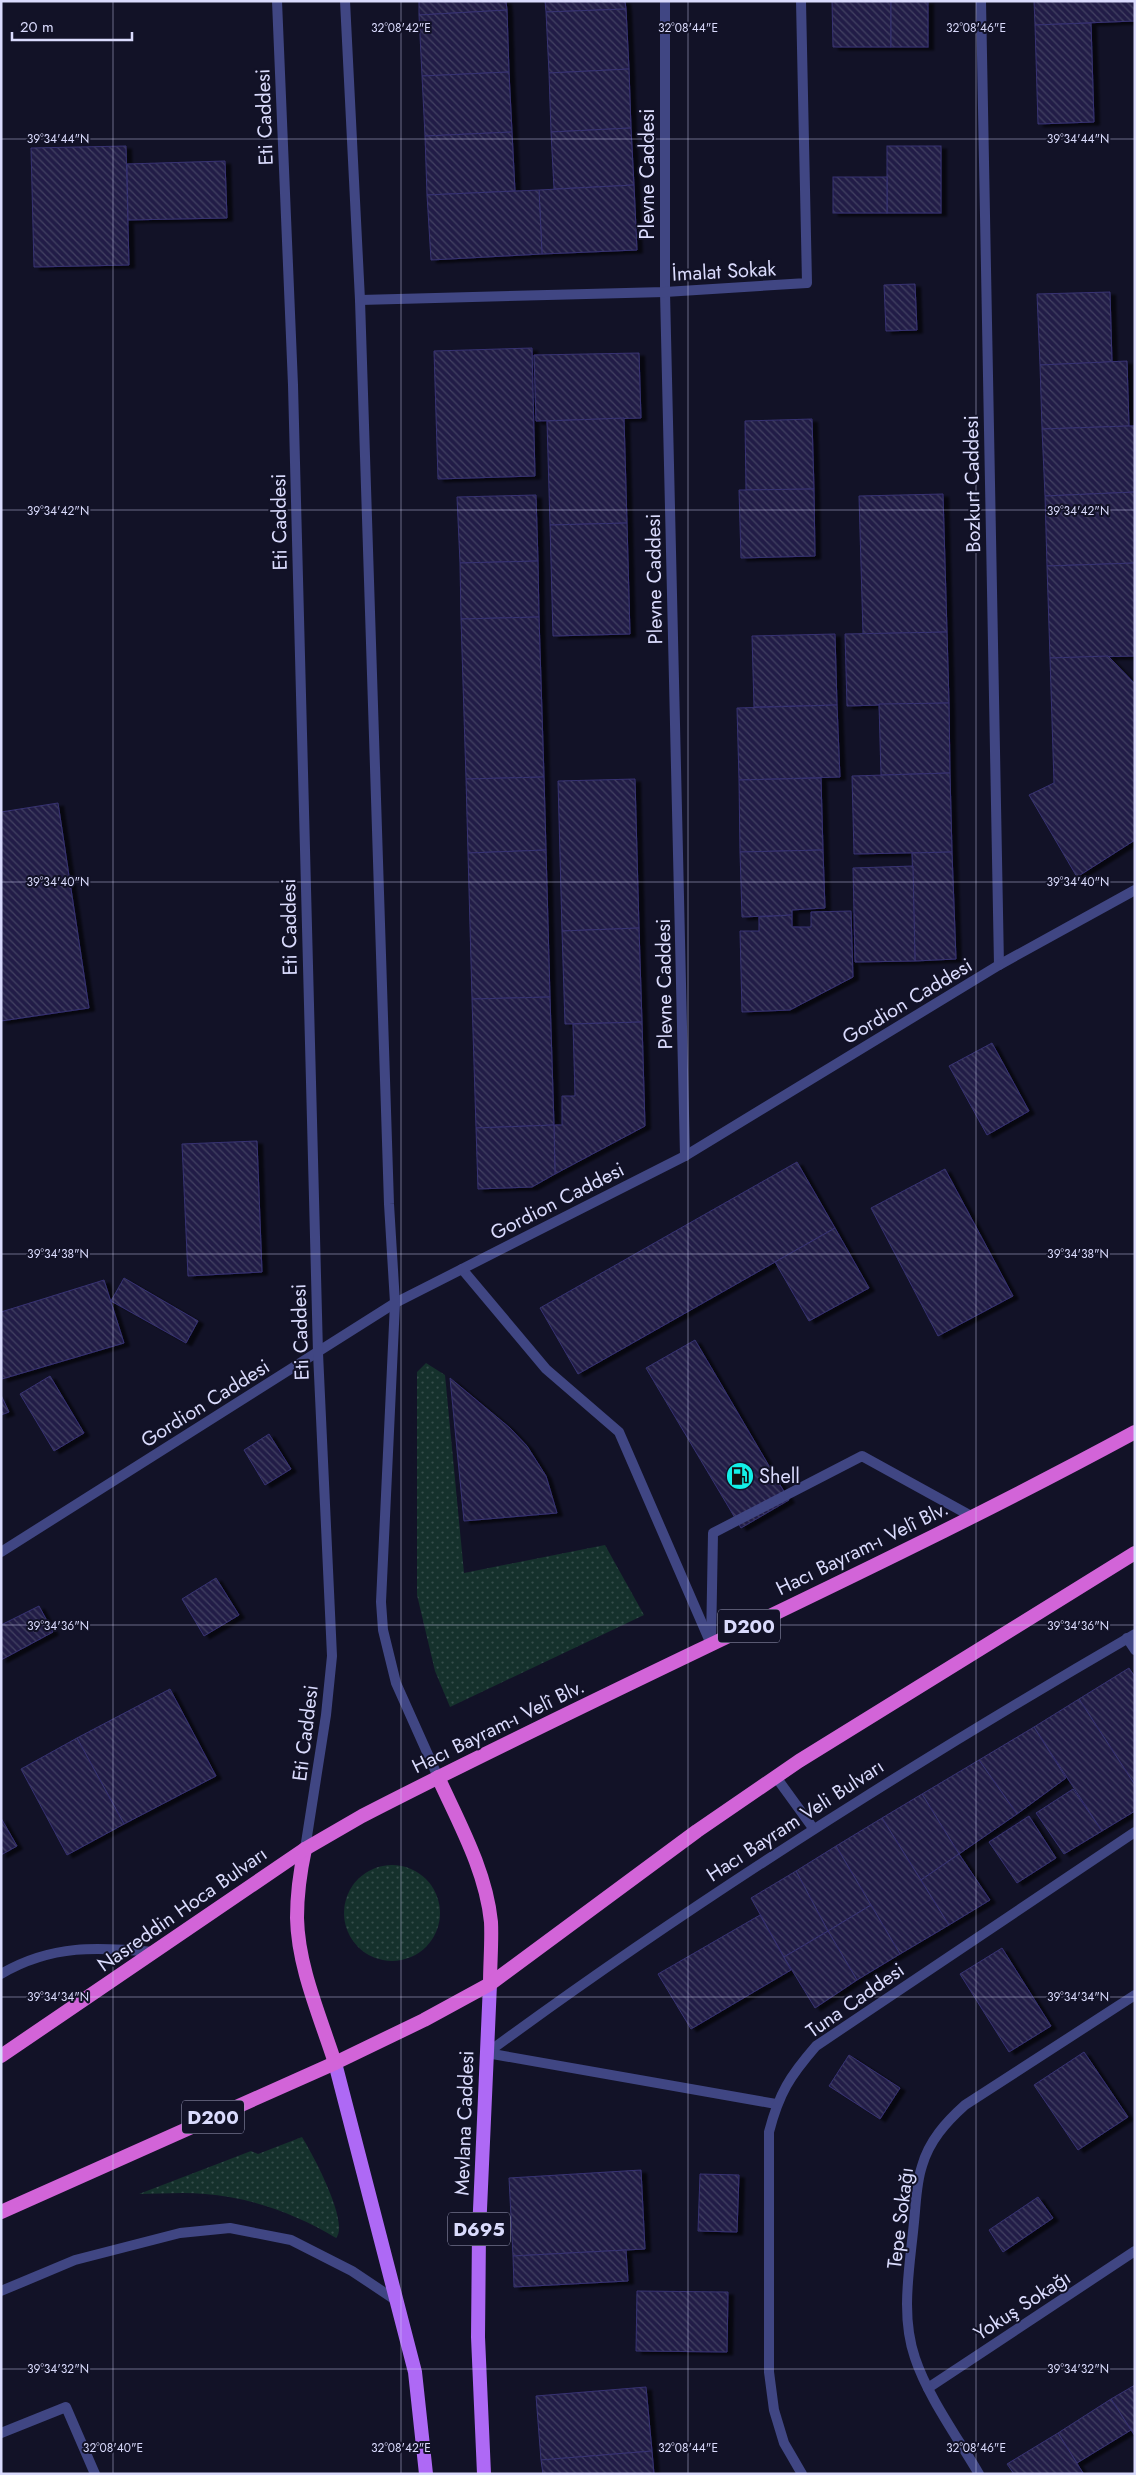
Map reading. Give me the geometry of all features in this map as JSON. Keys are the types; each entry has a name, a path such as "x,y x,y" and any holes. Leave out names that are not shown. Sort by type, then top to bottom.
{"highway":[{"name":"Hacı Bayram-ı Velî Blv.","path":"362,1816 1064,1470 1135,1432"},
{"name":"D200","path":"1,2212 335,2062 424,2020 490,1984 697,1831 776,1777 909,1691 1135,1553"},
{"path":"438,1777 472,1853 483,1886 491,1921 490,1984"},
{"name":"Nasreddin Hoca Bulvarı","path":"1,2056 305,1849 362,1816"},
{"path":"305,1849 298,1880 297,1919 305,1972 335,2062"}],"main road":[{"name":"Mevlana Caddesi","path":"484,2474 478,2337 479,2232 490,1984"},
{"path":"335,2062 415,2372 426,2474"}],"street":[{"name":"Eti Caddesi","path":"277,1 293,385 318,1353 332,1656 319,1763 305,1849"},
{"path":"345,1 360,300 389,1204 395,1303 381,1602 383,1630 396,1682 438,1777"},
{"name":"Plevne Caddesi","path":"665,1 665,292 685,1156"},
{"name":"İmalat Sokak","path":"360,300 665,292 808,283 801,1"},
{"name":"Bozkurt Caddesi","path":"981,1 999,965"},
{"name":"Gordion Caddesi","path":"1,1552 395,1303 685,1156 999,965 1135,890"},
{"path":"462,1269 546,1369 618,1432 711,1644"},
{"path":"711,1644 713,1533 862,1456 970,1516"},
{"path":"1131,1636 1135,1650"},
{"name":"Hacı Bayram Veli Bulvarı","path":"487,2053 644,1939 813,1828 907,1768 1131,1636"},
{"path":"776,1777 813,1828"},
{"name":"Tuna Caddesi","path":"802,2474 784,2443 774,2410 769,2372 769,2132 776,2104 792,2072 816,2046 1135,1832"},
{"path":"1,1974 55,1952 101,1948 156,1952"},
{"name":"Tepe Sokağı","path":"979,2474 928,2388 915,2358 908,2329 908,2303 918,2188 922,2166 934,2139 947,2121 965,2105 1135,1995"},
{"path":"487,2053 776,2104"},
{"path":"1,2291 75,2260 180,2233 230,2228 291,2240 352,2271 398,2301"},
{"name":"Yokuş Sokağı","path":"928,2388 1135,2251"},
{"path":"1,2432 66,2407 95,2474"}],"green space":[{"path":"426,1363 445,1375 464,1573 605,1545 644,1615 450,1707 435,1671 417,1595 417,1372"},
{"path":"392,1865 410,1869 426,1879 436,1895 440,1913 436,1931 426,1947 410,1957 392,1961 374,1957 358,1947 348,1931 344,1913 348,1895 358,1879 374,1869"},
{"path":"302,2137 314,2157 334,2204 339,2230 336,2238 306,2222 273,2208 239,2199 197,2193 139,2194 251,2151 258,2154"}],"building":[{"path":"419,1 506,1 507,10 419,15"},
{"path":"545,1 625,1 626,9 546,12"},
{"path":"832,1 891,1 891,47 833,47"},
{"path":"891,1 928,1 928,47 891,47"},
{"path":"1034,1 1135,1 1135,21 1035,25"},
{"path":"626,9 629,69 549,73 546,12"},
{"path":"507,10 509,72 422,76 419,15"},
{"path":"1091,23 1094,122 1038,124 1035,25"},
{"path":"629,69 631,128 551,132 549,73"},
{"path":"509,72 512,132 425,136 422,76"},
{"path":"631,128 634,185 554,189 551,132"},
{"path":"512,132 515,191 427,195 425,136"},
{"path":"126,146 129,265 34,267 31,148"},
{"path":"887,146 941,146 941,213 887,213"},
{"path":"225,161 227,218 128,220 127,164"},
{"path":"833,177 887,177 887,213 833,213"},
{"path":"634,185 637,250 542,254 539,190"},
{"path":"539,190 542,254 431,260 427,195"},
{"path":"915,284 917,330 886,331 884,285"},
{"path":"1110,292 1112,362 1040,365 1037,294"},
{"path":"532,348 535,476 438,479 434,351"},
{"path":"639,353 641,418 536,421 534,355"},
{"path":"1127,361 1129,426 1042,429 1040,365"},
{"path":"624,418 627,523 550,525 547,421"},
{"path":"812,419 814,489 746,490 745,421"},
{"path":"1135,426 1135,492 1045,496 1042,429"},
{"path":"814,489 815,556 741,558 739,490"},
{"path":"1135,492 1135,563 1047,566 1045,496"},
{"path":"943,494 947,632 863,634 859,496"},
{"path":"536,495 538,561 460,563 457,497"},
{"path":"627,523 630,634 553,636 550,525"},
{"path":"538,561 539,617 461,619 460,563"},
{"path":"1135,563 1135,656 1050,658 1047,566"},
{"path":"539,617 544,777 466,779 461,619"},
{"path":"947,632 949,703 847,706 845,634"},
{"path":"835,634 837,705 754,707 752,636"},
{"path":"1108,656 1135,684 1135,840 1077,877 1029,795 1054,783 1050,658"},
{"path":"949,703 950,773 881,775 879,704"},
{"path":"837,705 840,777 739,780 737,708"},
{"path":"950,773 952,852 854,854 852,776"},
{"path":"544,777 546,850 468,853 466,779"},
{"path":"821,778 823,850 740,852 739,780"},
{"path":"635,779 639,928 562,931 558,781"},
{"path":"58,803 89,1008 1,1021 1,812"},
{"path":"546,850 550,997 472,999 468,853"},
{"path":"823,850 825,908 792,910 792,915 742,917 740,852"},
{"path":"952,852 956,959 915,961 912,853"},
{"path":"913,866 915,961 855,962 853,868"},
{"path":"851,911 853,977 790,1010 742,1012 740,931 759,931 759,917 792,915 792,927 811,927 811,912"},
{"path":"639,928 642,1022 565,1024 562,931"},
{"path":"550,997 554,1125 476,1128 472,999"},
{"path":"642,1022 645,1126 555,1174 554,1125 562,1125 562,1096 575,1096 573,1024"},
{"path":"992,1043 1029,1111 987,1135 949,1066"},
{"path":"554,1125 555,1174 532,1187 478,1189 476,1128"},
{"path":"257,1141 262,1272 188,1276 182,1144"},
{"path":"797,1162 835,1228 578,1374 540,1308"},
{"path":"945,1169 1013,1296 938,1336 871,1208"},
{"path":"835,1228 869,1288 809,1321 775,1262"},
{"path":"124,1278 198,1321 186,1343 111,1301"},
{"path":"104,1280 124,1343 2,1379 1,1312"},
{"path":"695,1340 789,1500 741,1528 646,1368"},
{"path":"50,1376 84,1433 54,1451 20,1394"},
{"path":"450,1378 510,1428 527,1446 546,1476 557,1513 464,1521"},
{"path":"1,1395 9,1412 1,1415"},
{"path":"269,1434 291,1469 265,1485 244,1450"},
{"path":"216,1578 239,1615 204,1636 182,1599"},
{"path":"39,1606 53,1632 1,1660 1,1625"},
{"path":"1129,1668 1135,1677 1135,1785 1079,1699"},
{"path":"170,1689 216,1776 124,1824 77,1738"},
{"path":"1079,1699 1135,1785 1135,1811 1102,1831 1034,1727"},
{"path":"1034,1727 1066,1778 1017,1814 979,1760"},
{"path":"77,1738 124,1824 67,1855 21,1769"},
{"path":"979,1760 1017,1814 959,1854 922,1794"},
{"path":"1073,1789 1102,1831 1064,1854 1036,1813"},
{"path":"922,1794 959,1854 921,1880 882,1818"},
{"path":"1029,1816 1056,1858 1017,1883 989,1842"},
{"path":"1,1818 17,1846 1,1855"},
{"path":"882,1818 949,1925 900,1954 836,1846"},
{"path":"836,1846 871,1905 828,1931 796,1871"},
{"path":"959,1854 990,1900 949,1925 921,1880"},
{"path":"796,1871 828,1931 784,1957 751,1898"},
{"path":"871,1905 900,1954 857,1980 828,1931"},
{"path":"760,1915 791,1970 691,2029 658,1974"},
{"path":"828,1931 857,1980 815,2008 784,1957"},
{"path":"1002,1948 1051,2026 1009,2052 960,1974"},
{"path":"1084,2052 1128,2117 1078,2150 1034,2085"},
{"path":"849,2055 900,2088 880,2119 829,2086"},
{"path":"641,2170 645,2249 513,2256 509,2178"},
{"path":"700,2174 739,2175 737,2232 698,2231"},
{"path":"1038,2197 1053,2218 1003,2252 989,2230"},
{"path":"626,2250 628,2281 514,2287 513,2256"},
{"path":"637,2291 728,2292 727,2352 636,2351"},
{"path":"1135,2385 1135,2436 1111,2399"},
{"path":"646,2387 652,2451 541,2460 536,2396"},
{"path":"1111,2399 1131,2430 1077,2463 1058,2433"},
{"path":"1058,2433 1083,2473 1014,2474 1007,2464"},
{"path":"652,2451 654,2474 543,2474 541,2460"}],"place":[{"name":"Shell","path":"740,1476"}]}
